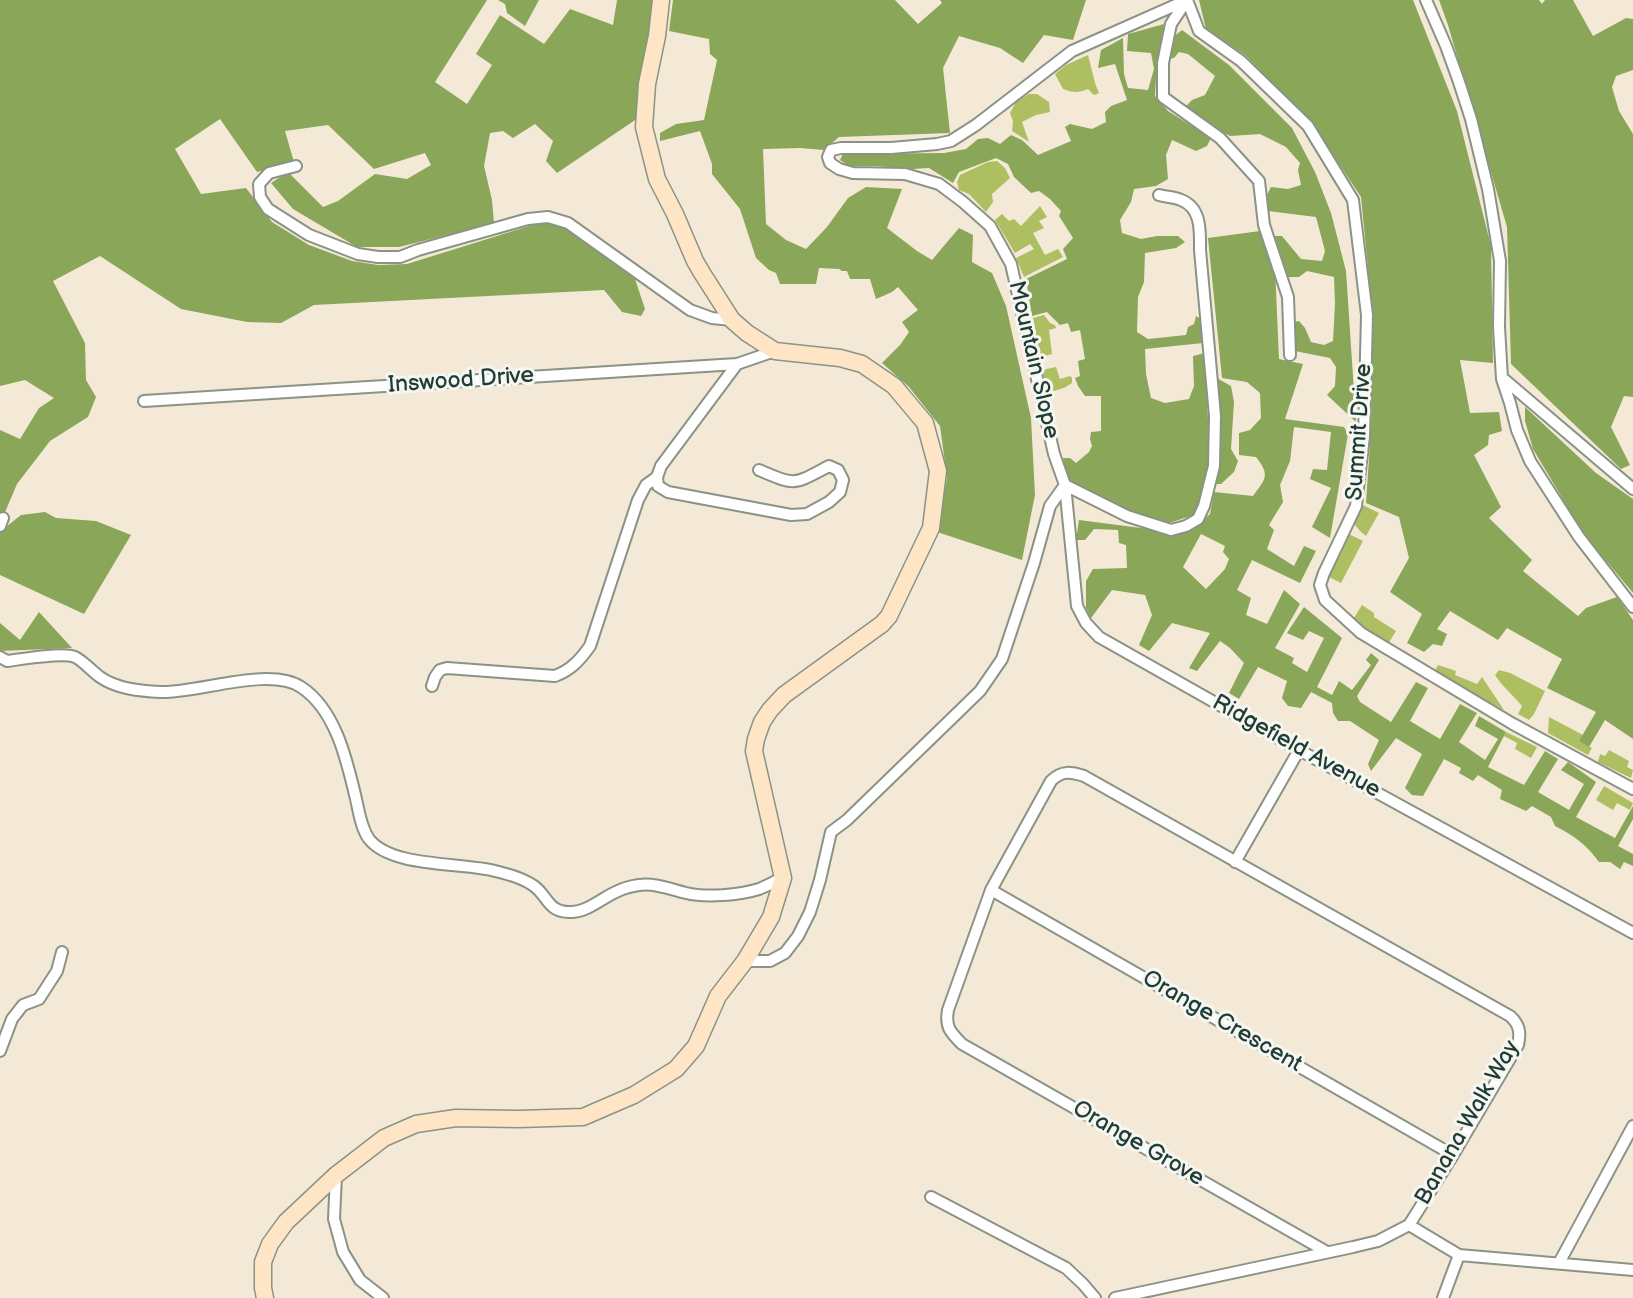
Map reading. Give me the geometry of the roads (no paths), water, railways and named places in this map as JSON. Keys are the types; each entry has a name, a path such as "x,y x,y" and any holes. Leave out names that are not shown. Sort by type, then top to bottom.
{"street":[{"path":"265,1298 262,1262 270,1244 286,1222 336,1175 383,1138 416,1124 456,1118 583,1117 634,1095 676,1069 696,1046 718,996 745,961 771,917 783,878 754,751 755,739 762,722 784,695 890,617 931,528 938,471 925,423 894,386 862,364 840,358 775,351 732,320 695,261 657,179 644,127 647,84 661,0"},
{"path":"1187,0 1171,24 1163,63 1163,97 1220,138 1259,181 1264,225 1288,297 1290,355"},
{"name":"Mountain Slope","path":"1065,485 1054,454 1011,264 990,226 939,184 905,174 853,173 839,169 830,163 828,157 831,150 841,148 891,148 951,141 1072,51 1187,0"},
{"name":"Summit Drive","path":"1187,0 1199,31 1241,61 1308,126 1353,200 1367,315 1364,436 1356,506 1320,585 1325,600 1361,633 1513,724 1633,789"},
{"path":"1426,0 1458,79 1488,189 1500,261 1499,327 1502,379 1517,430 1530,461 1579,537 1633,607"},
{"path":"296,166 269,173 259,184 260,197 268,209 309,235 358,254 400,257 528,219 548,217 568,223 690,310 712,318 732,320"},
{"path":"745,961 770,961 785,953 798,936 810,912 831,832 980,691 1002,659 1050,506 1065,485 1127,516 1171,530 1198,519 1214,466 1215,416 1200,226 1197,215 1189,205 1181,200 1158,195"},
{"name":"Inswood Drive","path":"144,401 737,364 775,351"},
{"path":"737,364 661,466 657,477 659,486 668,492 791,515 807,514 830,502 841,492 843,480 838,470 829,466 803,480 789,482 759,470"},
{"path":"1502,379 1633,489"},
{"path":"432,686 440,670 447,668 555,676 566,672 581,659 590,646 638,500 646,485 657,477"},
{"name":"Ridgefield Avenue","path":"1065,485 1077,606 1086,623 1099,637 1633,933"},
{"path":"0,657 7,661 62,655 75,657 103,679 121,688 162,692 283,679 300,686 314,697 329,719 344,750 362,823 367,836 378,849 397,856 491,870 512,876 536,887 552,908 570,912 584,909 619,890 641,885 656,885 702,895 741,893 760,889 783,878"},
{"path":"1235,862 1299,750"},
{"name":"Banana Walk Way","path":"991,890 1051,781 1065,772 1084,776 1510,1016 1519,1029 1518,1045 1409,1225 1378,1241 1115,1298"},
{"name":"Orange Grove","path":"991,890 948,1010 946,1021 951,1033 962,1044 1327,1252"},
{"name":"Orange Crescent","path":"991,890 1453,1155"},
{"path":"0,1051 12,1019 23,1005 39,999 57,971 62,952"},
{"path":"1559,1263 1633,1126"},
{"path":"336,1175 334,1219 343,1252 360,1280 383,1298"},
{"path":"931,1197 1066,1268 1095,1298"},
{"path":"1409,1225 1459,1255 1633,1270"},
{"path":"1443,1298 1459,1255"}]}
